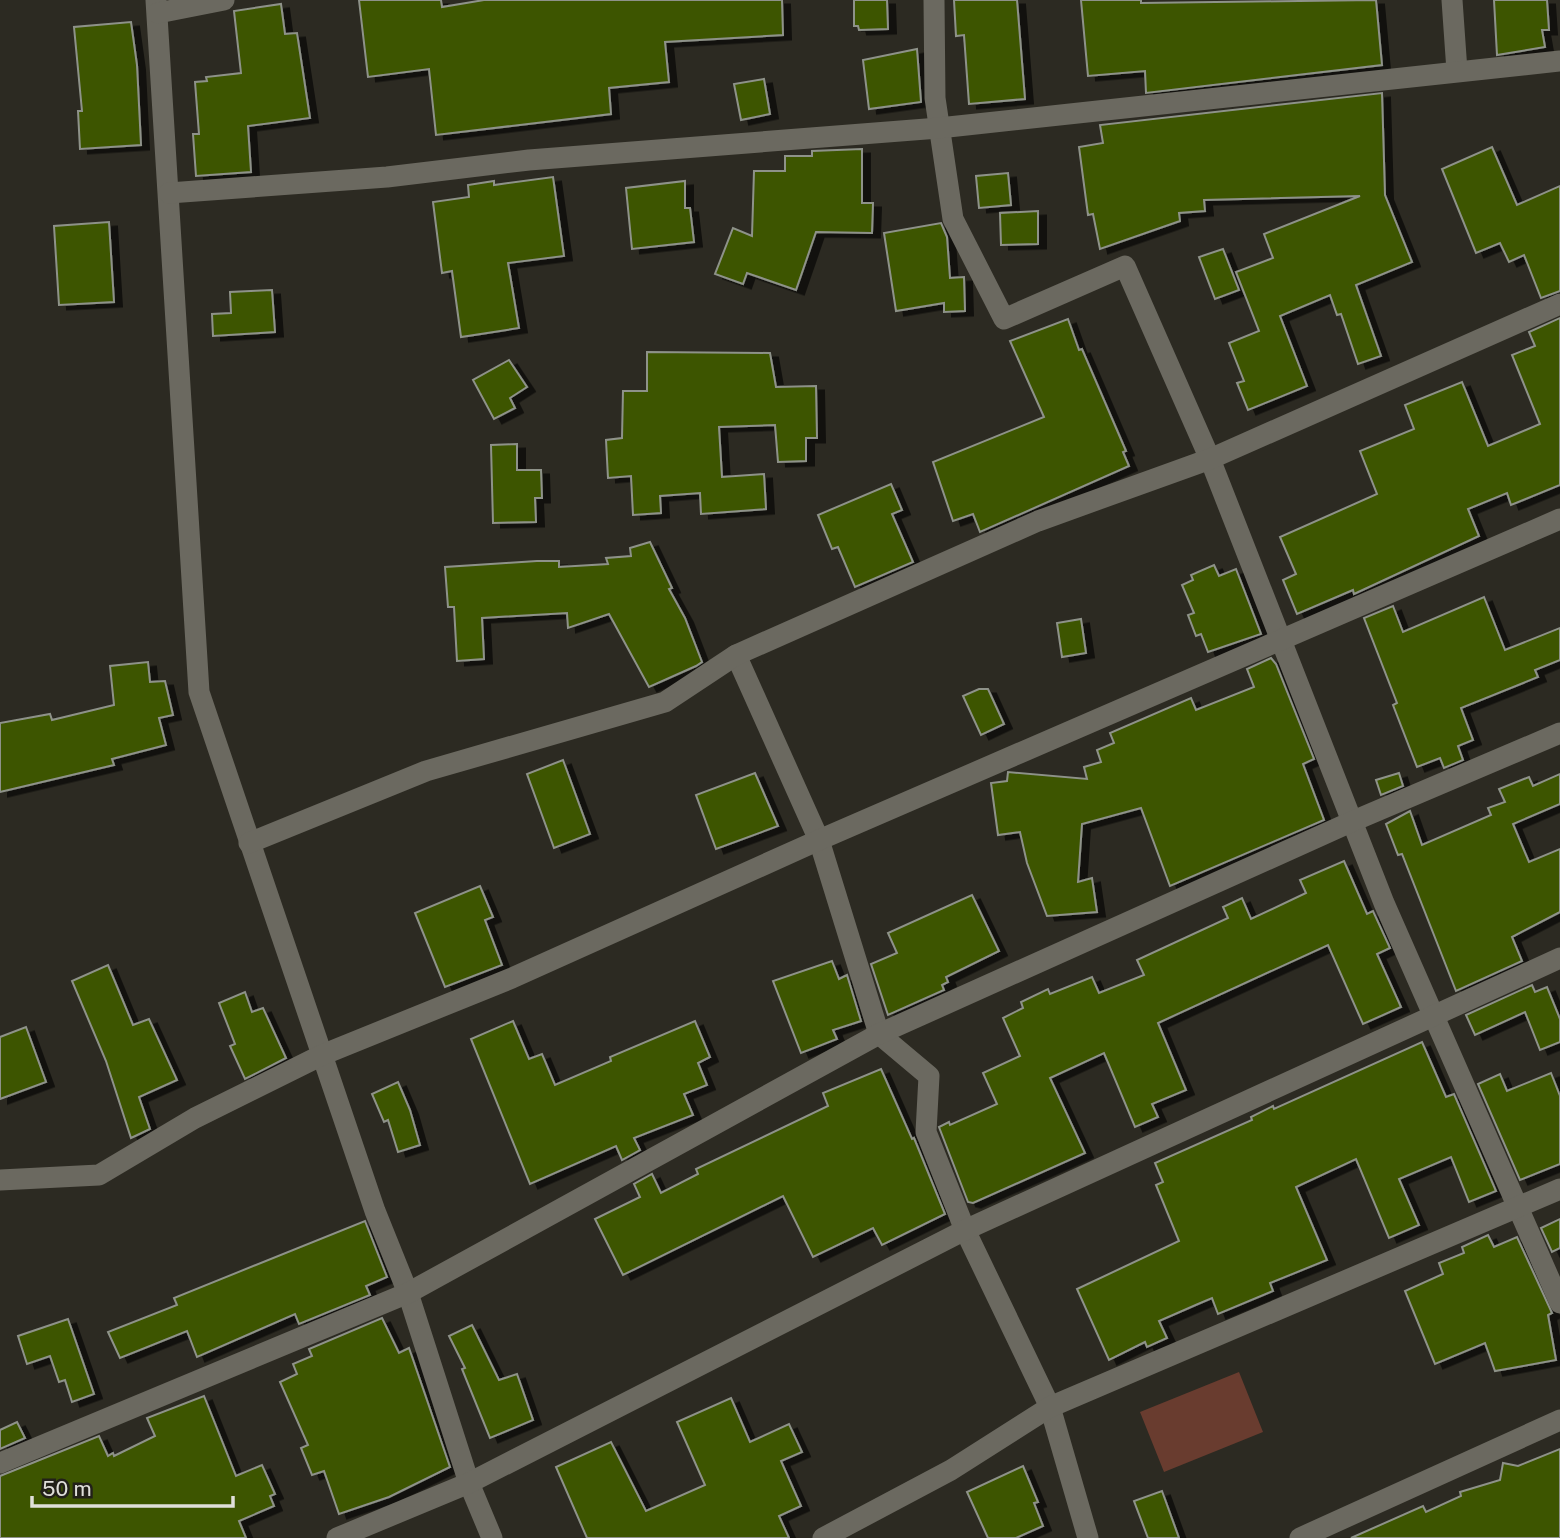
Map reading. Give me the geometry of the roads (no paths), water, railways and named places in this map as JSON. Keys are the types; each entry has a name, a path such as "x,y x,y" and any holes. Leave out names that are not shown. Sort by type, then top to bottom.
{"street":[{"path":"224,0 157,6 199,692 375,1211 408,1293 469,1483 492,1538"},
{"path":"934,0 934,98 953,219 1004,320 1125,267 1210,459 1284,641 1351,822 1432,1017 1520,1208 1560,1303"},
{"path":"1452,0 1457,71"},
{"path":"169,193 387,177 529,160 939,128 1560,61"},
{"path":"249,843 426,771 665,702 736,654 1038,521 1210,459 1560,304"},
{"path":"0,1180 99,1175 195,1118 322,1055 512,978 819,840 1284,641 1560,519"},
{"path":"736,654 819,840 879,1034 929,1076 926,1132 965,1230 1050,1407 1088,1538"},
{"path":"0,1463 408,1293 879,1034 1351,822 1560,733"},
{"path":"337,1538 469,1483 965,1230 1560,958"},
{"path":"823,1538 951,1471 1050,1407 1560,1189"},
{"path":"1300,1538 1560,1420"}]}
